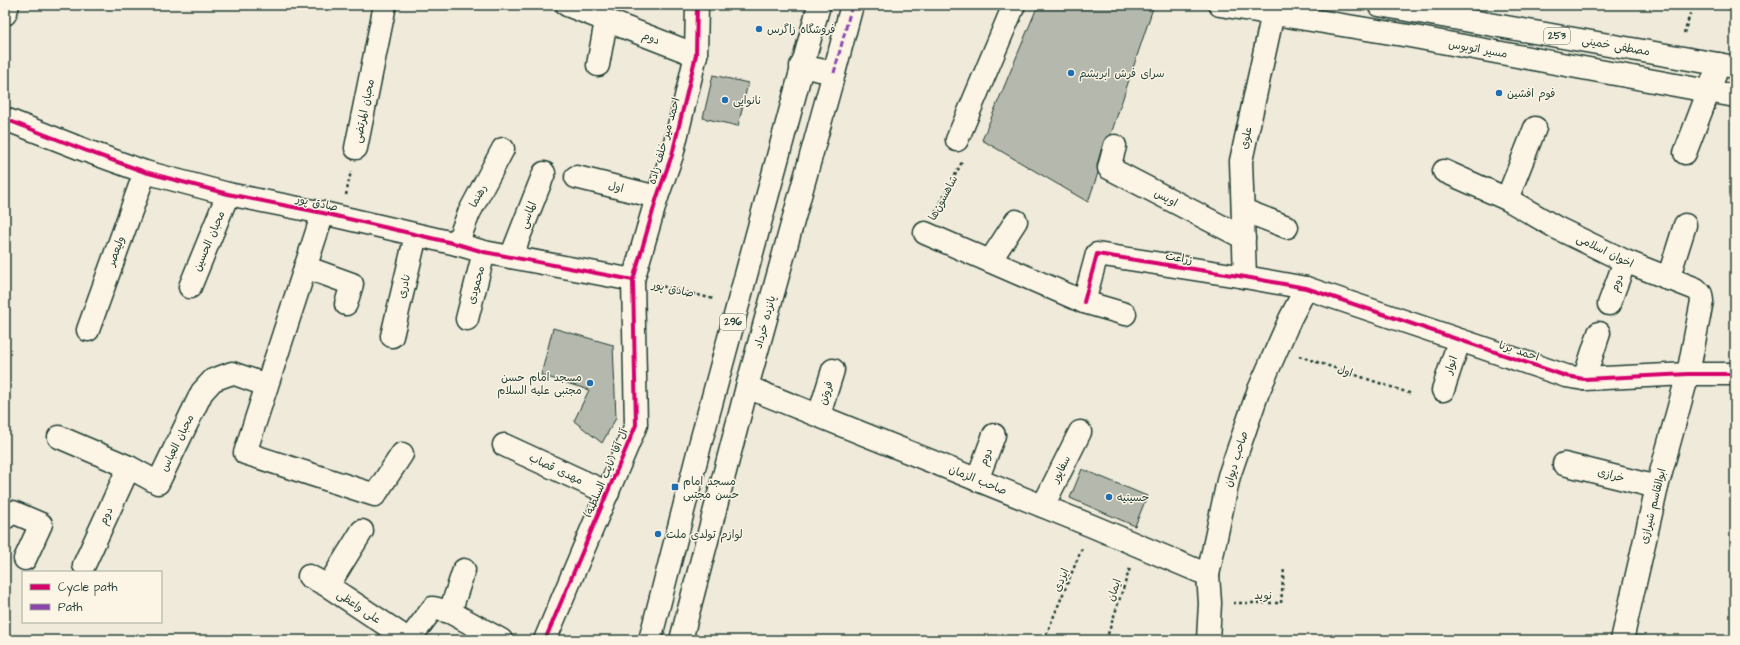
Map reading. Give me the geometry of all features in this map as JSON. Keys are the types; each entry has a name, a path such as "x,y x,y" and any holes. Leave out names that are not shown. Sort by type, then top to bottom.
{"street":[{"path":"5,14 8,5"},
{"name":"محبان المرتضی","path":"356,148 385,5"},
{"name":"دوم","path":"567,5 696,55"},
{"name":"احمد میر خلف زاده","path":"633,280 657,197 672,155 696,55 697,5"},
{"name":"296","path":"651,637 801,66 819,5"},
{"name":"پانزده خرداد","path":"681,640 747,387 852,5"},
{"path":"957,140 1014,5"},
{"name":"مسیر اتوبوس","path":"1220,5 1277,9 1409,36 1735,96"},
{"name":"مصطفی خمینی","path":"1379,5 1727,65"},
{"name":"علوی","path":"1245,277 1241,161 1277,9"},
{"path":"598,65 606,20"},
{"path":"1685,153 1709,91 1727,65"},
{"path":"801,66 834,73"},
{"name":"صادق پور","path":"5,119 145,172 228,194 332,215 457,244 484,252 633,280"},
{"path":"1444,171 1507,198 1534,128"},
{"name":"اویس","path":"1115,146 1109,168 1244,238"},
{"name":"رهنما","path":"457,244 469,213 503,150"},
{"name":"ولیعصر","path":"88,330 145,172"},
{"name":"الماسی","path":"511,257 544,173"},
{"name":"اول","path":"576,177 657,197"},
{"name":"محبان الحسین","path":"190,288 228,194"},
{"name":"اخوان اسلامی","path":"1507,198 1557,228 1625,261 1696,289 1701,294 1702,301 1688,374"},
{"path":"1243,210 1287,227"},
{"path":"332,215 305,267 245,453 375,495 402,454"},
{"path":"990,261 1016,221"},
{"path":"1668,279 1685,225"},
{"name":"شاهسون‌ها","path":"925,233 1084,302 1125,314"},
{"name":"نادری","path":"392,336 416,235"},
{"name":"محمودی","path":"467,319 484,252"},
{"name":"زراعت","path":"1084,302 1097,254 1306,288"},
{"name":"دوم","path":"1609,304 1625,261"},
{"path":"305,267 352,284 346,304"},
{"name":"آل آقا (نایب السلطنه)","path":"545,640 636,425 633,280"},
{"name":"احمد برنا","path":"1306,288 1566,376 1584,379 1688,374 1735,374"},
{"name":"صاحب دیوان","path":"1208,640 1210,603 1208,574 1229,476 1258,392 1306,288"},
{"path":"1584,379 1599,333"},
{"name":"انوار","path":"1443,390 1459,341"},
{"name":"فروتن","path":"819,415 833,370"},
{"name":"محبان العباس","path":"59,437 128,467 158,483 202,392 213,380 232,373 266,384"},
{"name":"ابوالقاسم شیرازی","path":"1622,640 1657,487 1688,374"},
{"name":"صاحب الزمان","path":"747,387 1208,574"},
{"name":"سفاپور","path":"1043,506 1080,432"},
{"name":"دوم","path":"977,480 994,434"},
{"name":"مهدی قصاب","path":"504,445 608,493"},
{"name":"خرازی","path":"1564,464 1657,487"},
{"name":"دوم","path":"84,565 128,467"},
{"path":"5,518 13,512 41,524 25,559"},
{"path":"328,586 362,531"},
{"path":"450,612 464,570"},
{"name":"علی واعظی","path":"308,576 328,586 409,640 433,608 450,612 501,640"},
{"path":"651,637 659,627 667,625 672,627 678,633 681,640"}],"path":[{"path":"1676,57 1693,5"}],"green space":[{"path":"1633,634 1663,640 1632,640"}],"building":[{"name":"سرای فرش ابریشم","path":"1038,5 1154,5 1111,134 1106,137 1103,143 1097,165 1098,173 1088,202 982,140"},
{"name":"نانوایی","path":"713,75 748,83 738,126 703,118"},
{"name":"مسجد امام حسن مجتبی علیه السلام","path":"553,328 613,345 616,418 602,443 574,421 589,390 541,375"},
{"name":"حسینیه","path":"1082,469 1147,496 1135,526 1070,498"}],"marked path":[{"path":"834,73 852,5"}],"cycle path":[{"path":"545,640 636,425 633,280 657,197 672,155 696,55 697,5"},
{"path":"5,119 145,172 228,194 323,213 457,244 484,252 633,280"},
{"path":"1084,302 1097,254 1306,288 1566,376 1584,379 1688,374 1735,374"}],"place":[{"name":"فروشگاه زاگرس","path":"759,29"},
{"name":"سرای فرش ابریشم","path":"1071,73"},
{"name":"فوم افشین","path":"1499,93"},
{"name":"نانوایی","path":"725,100"},
{"name":"مسجد امام حسن مجتبی علیه السلام","path":"590,383"},
{"name":"مسجد امام حسن مجتبی","path":"675,487"},
{"name":"حسینیه","path":"1109,497"},
{"name":"لوازم تولدی ملت","path":"658,534"}]}
